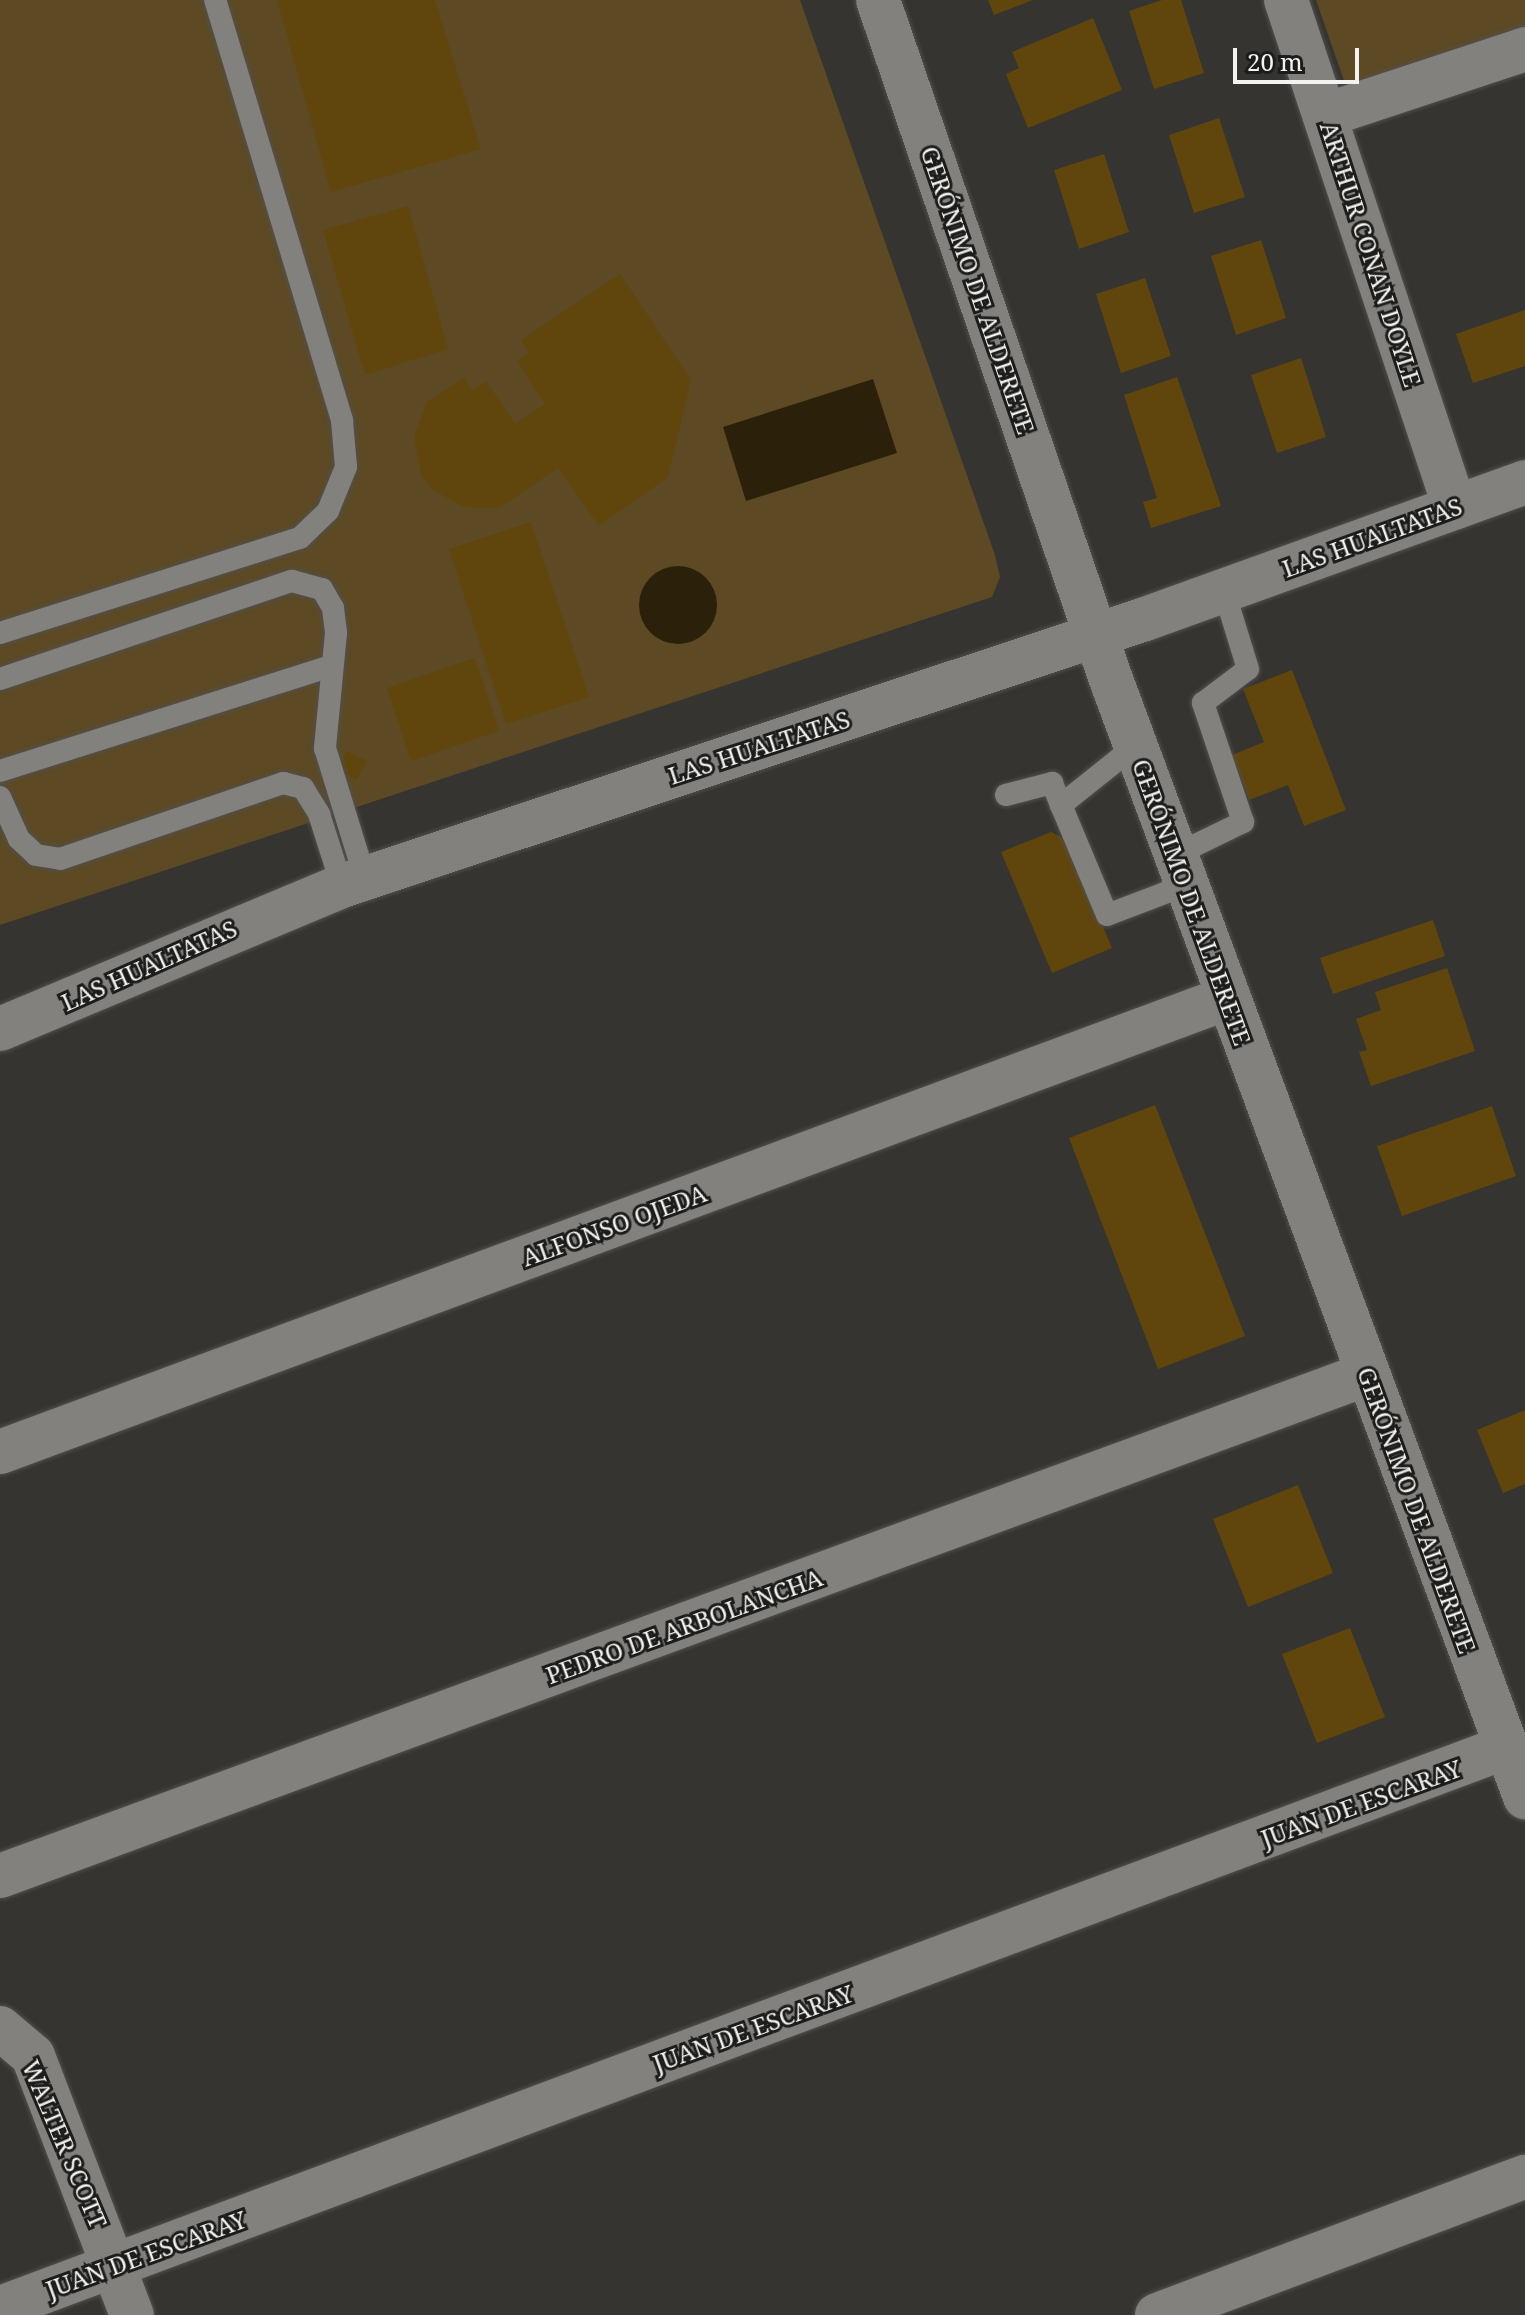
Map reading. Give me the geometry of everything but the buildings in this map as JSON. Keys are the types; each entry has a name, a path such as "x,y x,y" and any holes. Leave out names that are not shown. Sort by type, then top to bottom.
{"street":[{"name":"GERÓNIMO DE ALDERETE","path":"878,0 1095,636 1525,1797"},
{"name":"ARTHUR CONAN DOYLE","path":"1286,0 1455,508"},
{"path":"1326,115 1525,49"},
{"name":"LAS HUALTATAS","path":"0,1029 354,882 1095,636 1525,482"},
{"name":"ALFONSO OJEDA","path":"0,1452 1227,998"},
{"name":"PEDRO DE ARBOLANCHA","path":"0,1876 1367,1374"},
{"name":"JUAN DE ESCARAY","path":"0,2308 1506,1747"},
{"name":"WALTER SCOTT","path":"0,2028 33,2056 132,2315"},
{"path":"1157,2315 1525,2177"}],"lane":[{"path":"0,633 300,538 328,511 346,467 342,420 215,0"},
{"path":"0,679 292,581 322,589 333,608 325,748 354,882"},
{"path":"1006,795 1052,783 1107,915 1180,870 1243,822 1203,703 1248,669 1224,591"},
{"path":"0,771 331,666"},
{"path":"1061,805 1135,746"},
{"path":"0,797 19,839 36,855 60,859 283,783 293,785 303,788 354,882"}],"shaded area":[{"path":"0,0 800,0 995,555 1000,577 992,597 0,925"},
{"path":"1316,0 1525,0 1525,34 1349,95"},
{"path":"873,379 897,453 746,501 723,427"},
{"path":"678,566 693,569 706,577 714,590 717,605 714,620 706,633 693,641 678,644 663,641 650,633 642,620 639,605 642,590 650,577 663,569"}]}
